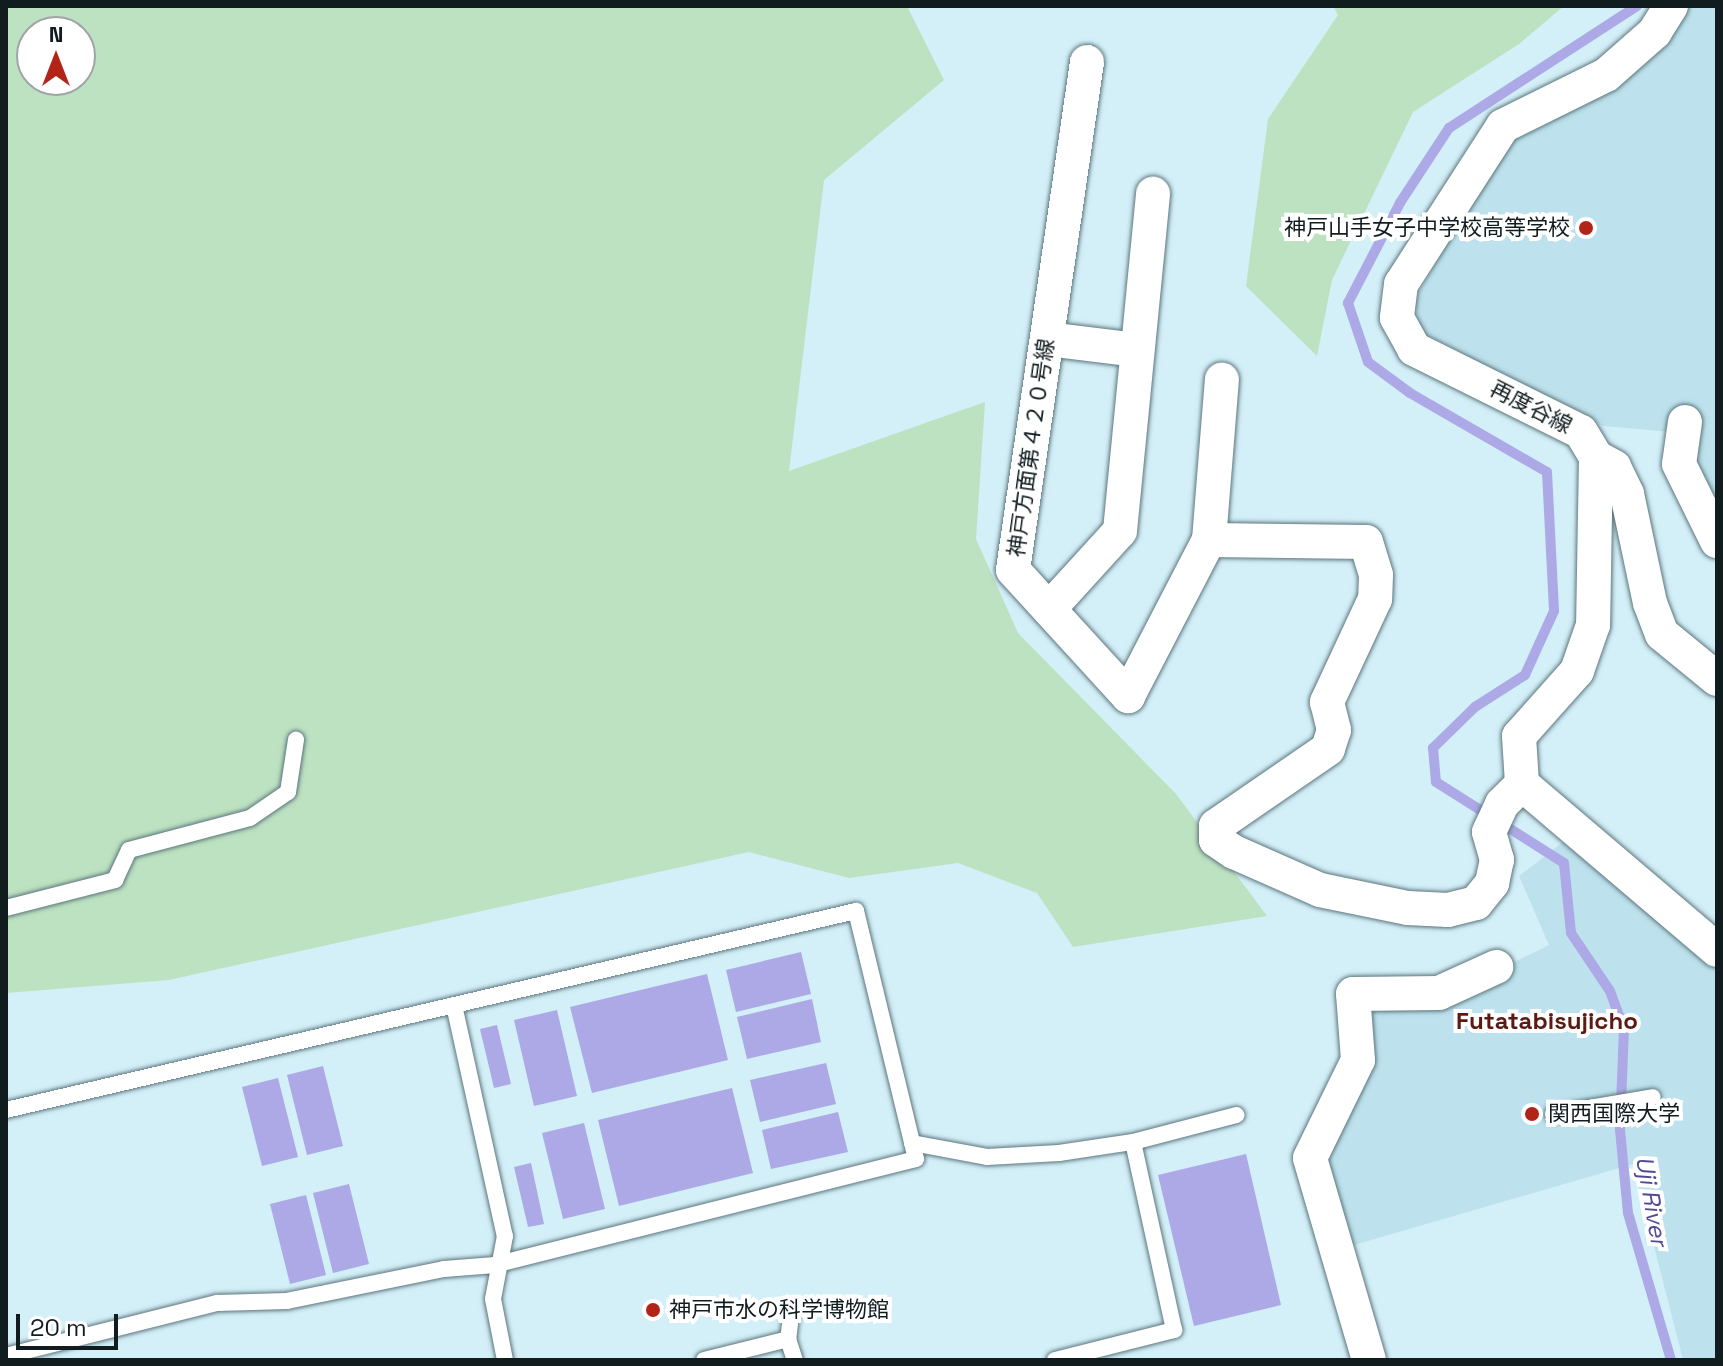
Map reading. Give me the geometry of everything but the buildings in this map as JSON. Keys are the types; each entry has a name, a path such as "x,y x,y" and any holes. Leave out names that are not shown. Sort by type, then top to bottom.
{"street":[{"name":"再度谷線","path":"1671,6 1655,32 1606,75 1503,126 1401,284 1397,318 1414,349 1581,432 1596,457 1614,467 1627,494 1650,603 1662,634 1717,679"},
{"name":"神戸方面第４２０号線","path":"1087,62 1013,570 1128,696 1209,540"},
{"path":"1049,609 1120,531 1153,194"},
{"path":"1047,339 1137,350"},
{"path":"1222,380 1209,540 1366,542 1376,575 1375,599 1327,702 1334,730 1328,749 1233,810 1216,826 1216,840 1320,890 1408,908 1448,910 1476,903 1492,883 1519,736 1577,671 1593,625 1596,457"},
{"path":"1685,422 1679,464 1717,541"},
{"path":"1504,807 1717,950"},
{"path":"1369,1360 1310,1158 1358,1060 1353,994 1439,993 1496,967"}],"lane":[{"path":"6,908 115,880 129,850 250,818 288,792 296,740"},
{"path":"6,1110 856,911 916,1159 495,1265 444,1269 287,1301 217,1303 6,1356"},
{"path":"454,1005 505,1236 495,1265 493,1299 505,1360"},
{"path":"1553,1114 1653,1097"},
{"path":"912,1143 987,1157 1059,1153 1133,1142 1237,1115"},
{"path":"1055,1360 1174,1330 1133,1142"},
{"path":"791,1316 788,1339 795,1360"},
{"path":"704,1360 753,1354 788,1339"}],"shaded area":[{"name":"神戸山手女子中学校高等学校","path":"1687,6 1717,6 1717,516 1692,466 1695,434 1603,426 1420,331 1415,300 1497,156 1526,128"},
{"name":"関西国際大学","path":"1567,839 1717,967 1717,1360 1683,1360 1633,1164 1347,1247 1325,1159 1368,1001 1439,999 1549,945 1519,876"},
{"path":"801,952 811,994 736,1012 726,970"},
{"path":"707,974 728,1060 592,1093 570,1007"},
{"path":"812,999 821,1042 747,1059 737,1017"},
{"path":"557,1010 577,1096 534,1106 514,1020"},
{"path":"497,1025 511,1084 494,1088 480,1029"},
{"path":"826,1063 836,1104 760,1122 750,1080"},
{"path":"323,1066 343,1146 307,1155 287,1075"},
{"path":"278,1078 298,1157 262,1166 242,1087"},
{"path":"732,1088 753,1173 619,1206 598,1120"},
{"path":"838,1112 848,1152 771,1169 762,1130"},
{"path":"584,1123 605,1209 563,1219 542,1133"},
{"path":"1246,1154 1281,1305 1194,1326 1158,1175"},
{"path":"531,1163 544,1224 528,1227 514,1167"},
{"path":"349,1184 369,1264 333,1273 313,1193"},
{"path":"306,1195 326,1275 290,1284 270,1204"}],"green space":[{"path":"6,6 907,6 944,80 824,180 789,471 985,402 976,539 1018,633 1176,794 1267,916 1073,947 1037,893 958,863 849,878 749,852 169,980 6,993"},
{"path":"1333,6 1564,6 1519,44 1413,112 1332,280 1317,356 1246,286 1268,119 1338,15"}],"waterway":[{"name":"Uji River","path":"1637,6 1449,128 1400,203 1348,303 1368,362 1410,393 1547,472 1554,611 1525,675 1475,707 1433,748 1436,782 1564,863 1571,933 1610,991 1624,1029 1620,1130 1628,1213 1671,1360"}],"place":[{"name":"神戸山手女子中学校高等学校","path":"1586,228"},
{"name":"関西国際大学","path":"1532,1114"},
{"name":"神戸市水の科学博物館","path":"653,1310"}],"district":[{"name":"Futatabisujicho","path":"1547,1021"}]}
